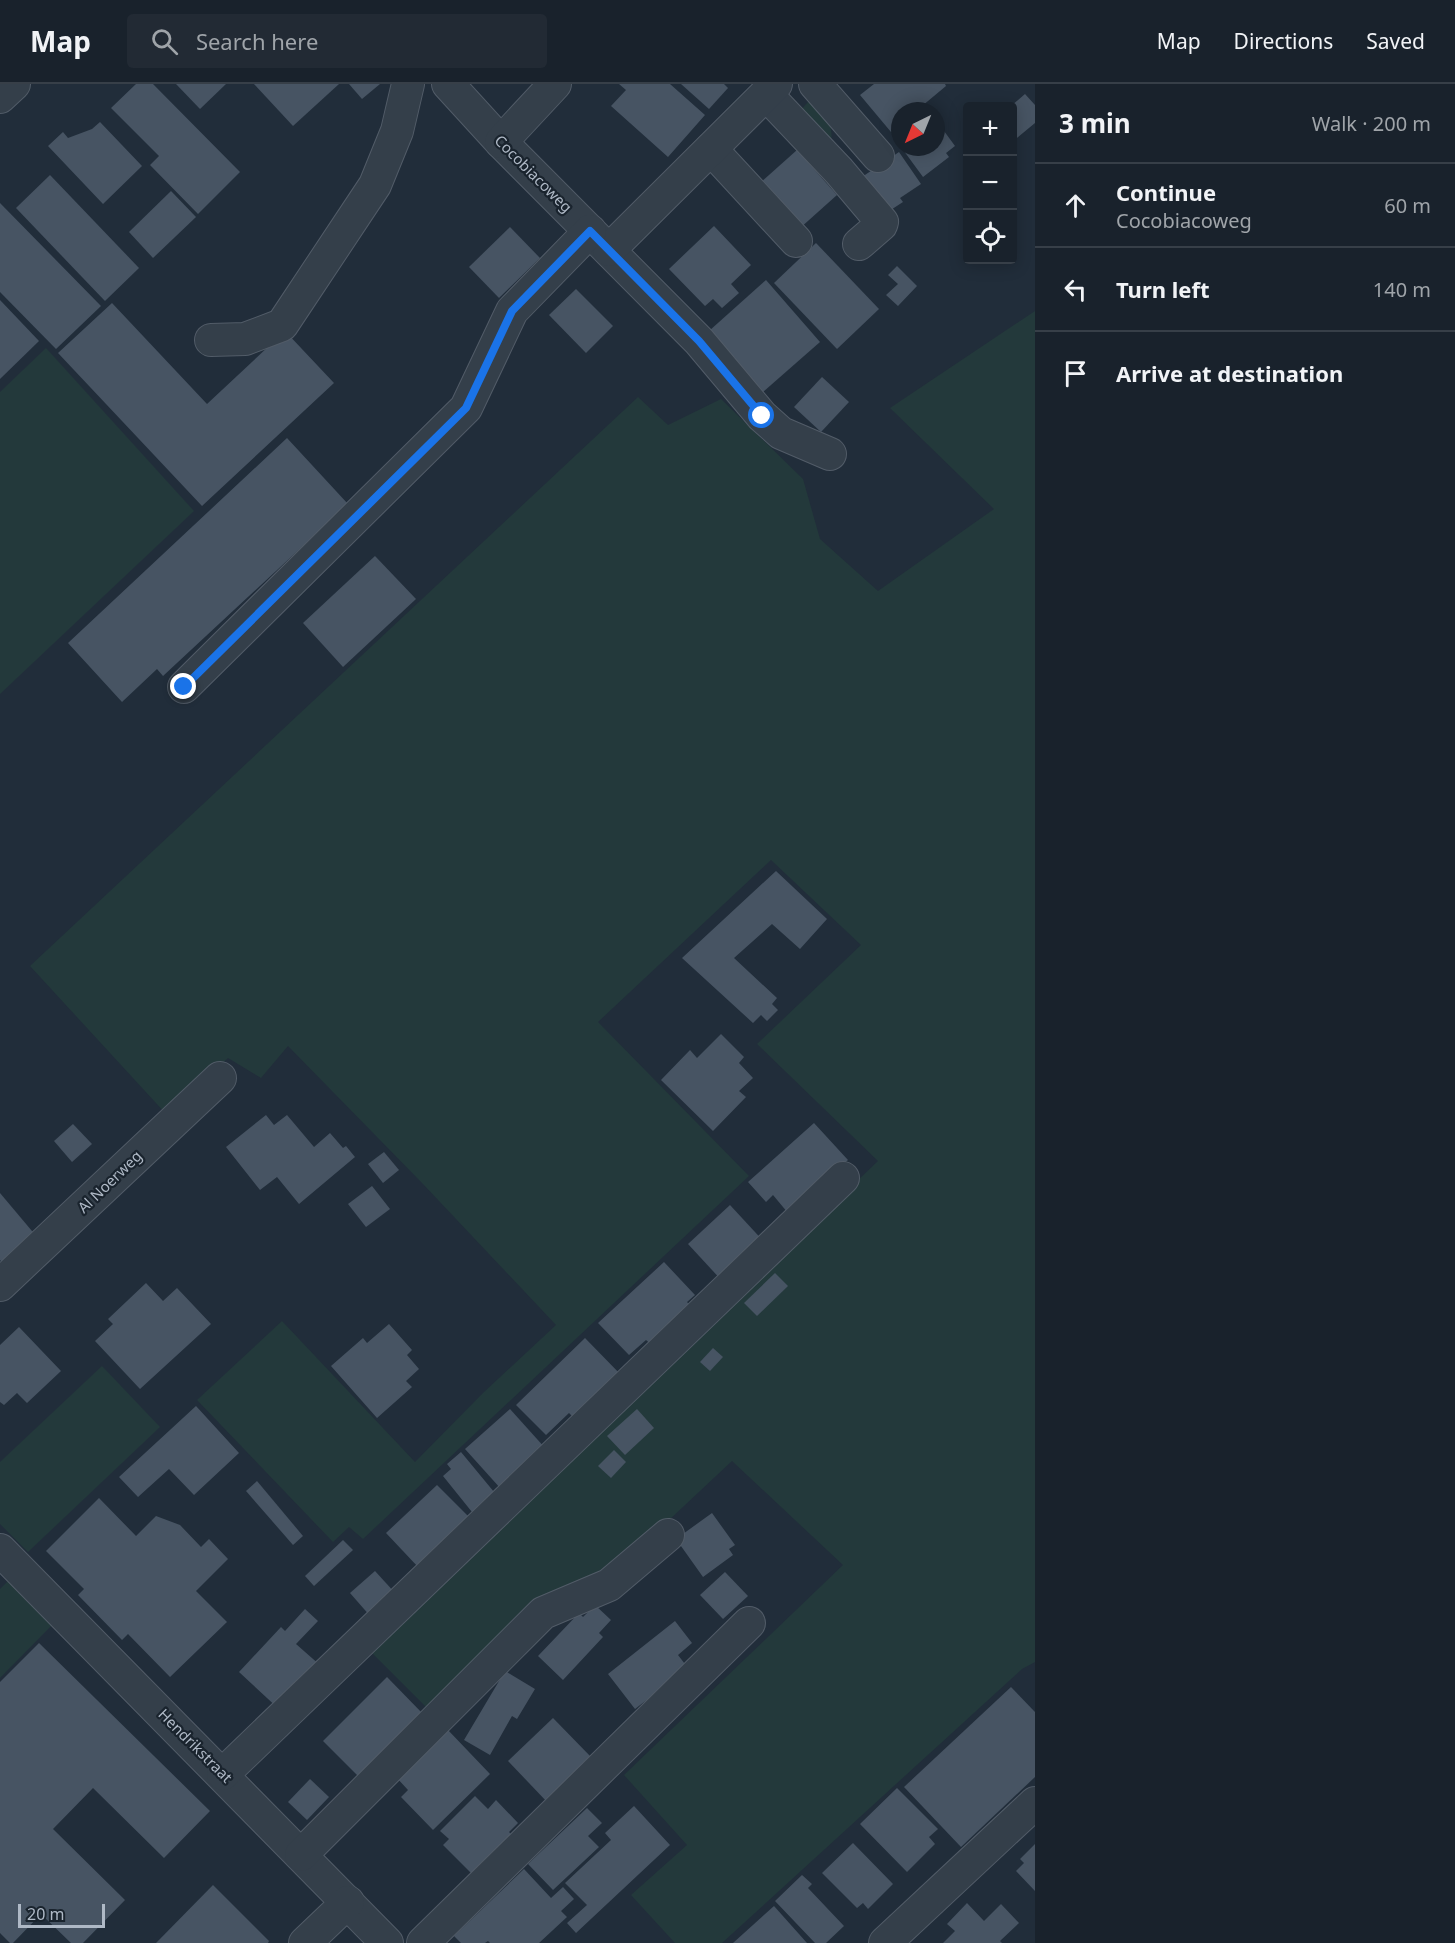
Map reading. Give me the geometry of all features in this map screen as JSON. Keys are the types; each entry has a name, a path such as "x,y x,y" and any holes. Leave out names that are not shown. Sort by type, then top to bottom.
{"street":[{"path":"0,97 14,84"},
{"path":"212,340 245,339 282,325 375,185 397,131 408,84"},
{"name":"Cocobiacoweg","path":"448,84 501,142 699,341 762,416 781,433 830,454"},
{"path":"501,142 555,84"},
{"path":"814,84 879,156"},
{"path":"184,687 466,408 512,311 711,149 771,89 882,222 859,244"},
{"path":"711,149 796,241"},
{"name":"Al Noerweg","path":"0,1285 220,1078"},
{"path":"223,1774 843,1178"},
{"path":"301,1855 543,1613 609,1585 668,1535"},
{"name":"Hendrikstraat","path":"4,1560 223,1774 387,1943"},
{"path":"423,1943 749,1623"},
{"path":"885,1943 1035,1803"},
{"path":"305,1943 348,1902"}],"green space":[{"path":"808,102 819,108 827,118 832,136 831,143 800,111"},
{"path":"1035,311 1035,1662 1022,1669 722,1943 675,1943 631,1895 687,1845 624,1775 843,1565 732,1461 604,1581 433,1714 368,1649 878,1161 757,1044 861,945 771,860 598,1022 749,1176 363,1539 349,1527 333,1542 197,1400 282,1321 415,1462 483,1393 556,1325 288,1046 261,1078 228,1058 167,1115 30,966 638,397 668,425 721,399 803,479 820,539 878,591 994,509 890,408"},
{"path":"46,348 194,511 0,694 0,392"},
{"path":"102,1366 160,1427 28,1552 0,1524 0,1462"},
{"path":"12,1577 56,1621 0,1678 0,1589"}],"building":[{"path":"136,84 153,84 240,172 198,214 150,165 159,156 111,108"},
{"path":"176,84 226,84 200,109"},
{"path":"254,84 339,84 293,126"},
{"path":"349,84 380,84 362,99"},
{"path":"619,84 670,84 705,115 668,157 611,106 626,90"},
{"path":"681,84 724,84 728,88 709,109"},
{"path":"874,84 945,84 946,86 927,102 891,102 891,132 860,95"},
{"path":"1025,94 1035,105 1035,123 1017,138 1017,102"},
{"path":"100,122 142,166 103,204 48,146 63,132 68,138 92,129"},
{"path":"945,132 955,146 946,153 949,157 923,177 908,156 945,156"},
{"path":"797,150 837,195 799,229 759,184"},
{"path":"893,156 902,156 921,184 900,198 903,202 880,217 856,181"},
{"path":"50,175 139,268 105,301 16,208"},
{"path":"171,191 196,217 153,258 129,232"},
{"path":"0,203 101,306 56,349 0,292"},
{"path":"714,226 751,265 731,284 739,293 722,308 713,299 705,306 669,269"},
{"path":"510,227 540,258 499,298 469,267"},
{"path":"816,243 879,309 837,349 774,283"},
{"path":"897,266 917,286 898,306 886,295 898,284 888,275"},
{"path":"766,280 820,342 763,392 709,331"},
{"path":"576,289 613,326 586,353 549,315"},
{"path":"0,300 39,341 0,379"},
{"path":"112,303 207,404 285,331 334,383 202,506 58,353"},
{"path":"822,377 849,402 821,432 794,407"},
{"path":"287,438 348,504 163,676 157,669 122,702 68,643"},
{"path":"375,556 416,599 343,667 303,623"},
{"path":"776,871 827,919 800,949 772,924 734,958 777,998 772,1004 778,1010 767,1021 761,1015 753,1023 682,958"},
{"path":"721,1034 744,1057 739,1063 753,1078 739,1091 746,1097 713,1131 661,1080 690,1050 697,1058"},
{"path":"266,1115 274,1125 287,1115 314,1147 330,1133 343,1148 346,1146 355,1157 299,1204 277,1177 260,1190 226,1147"},
{"path":"814,1123 848,1160 788,1213 773,1195 766,1202 748,1182"},
{"path":"73,1124 92,1144 72,1162 54,1141"},
{"path":"384,1152 399,1170 383,1183 368,1164"},
{"path":"372,1186 390,1209 366,1227 348,1204"},
{"path":"0,1193 37,1237 5,1265 0,1260"},
{"path":"730,1205 766,1244 724,1283 688,1244"},
{"path":"664,1262 695,1295 687,1302 695,1311 655,1348 646,1340 629,1355 598,1323"},
{"path":"775,1273 788,1286 757,1316 744,1303"},
{"path":"146,1283 163,1301 177,1288 211,1324 140,1389 95,1341 113,1324 108,1319"},
{"path":"389,1324 412,1350 407,1355 419,1369 406,1381 412,1387 377,1418 331,1366 363,1338 367,1343"},
{"path":"19,1327 61,1371 27,1403 17,1393 4,1405 0,1402 0,1345"},
{"path":"585,1338 623,1377 577,1421 569,1413 546,1435 516,1405"},
{"path":"713,1348 723,1357 710,1371 700,1362"},
{"path":"196,1406 239,1453 194,1495 169,1469 138,1497 119,1477"},
{"path":"510,1409 546,1449 501,1489 465,1449"},
{"path":"637,1409 654,1428 625,1455 607,1436"},
{"path":"614,1450 626,1462 611,1478 598,1466"},
{"path":"461,1452 499,1498 476,1517 443,1476 451,1469 447,1464"},
{"path":"257,1481 303,1536 293,1545 246,1491"},
{"path":"437,1485 471,1519 419,1568 386,1533"},
{"path":"99,1498 136,1536 156,1516 180,1525 201,1547 209,1539 228,1559 196,1591 227,1622 170,1677 128,1634 122,1640 78,1595 84,1589 46,1551"},
{"path":"712,1513 735,1545 729,1549 733,1555 703,1577 676,1539"},
{"path":"343,1540 353,1550 314,1586 305,1576"},
{"path":"375,1571 396,1594 371,1617 350,1593"},
{"path":"725,1572 748,1596 723,1619 700,1595"},
{"path":"595,1605 611,1620 599,1633 603,1637 563,1680 538,1656 579,1613 583,1617"},
{"path":"305,1609 318,1621 296,1644 321,1666 280,1710 239,1672 281,1627 285,1631"},
{"path":"675,1621 692,1643 678,1655 688,1668 635,1709 608,1674"},
{"path":"39,1643 210,1811 164,1858 93,1788 53,1829 125,1900 83,1943 71,1943 41,1914 13,1943 10,1943 0,1933 0,1682"},
{"path":"505,1671 535,1689 517,1719 512,1716 490,1755 464,1740"},
{"path":"387,1677 424,1715 360,1778 323,1741"},
{"path":"1011,1687 1035,1712 1035,1777 961,1847 904,1787"},
{"path":"553,1718 591,1757 549,1804 508,1761"},
{"path":"447,1729 490,1774 433,1830 401,1797 408,1790 396,1777"},
{"path":"310,1779 329,1797 307,1820 288,1802"},
{"path":"897,1788 938,1829 929,1837 935,1844 907,1872 860,1824"},
{"path":"475,1796 488,1809 496,1800 518,1823 509,1832 518,1841 479,1881 443,1845 449,1839 440,1831"},
{"path":"634,1806 670,1845 576,1933 567,1923 587,1905 565,1883 611,1840 605,1833"},
{"path":"587,1808 602,1823 588,1836 599,1847 553,1890 528,1864"},
{"path":"853,1843 893,1884 868,1909 863,1903 857,1908 822,1873"},
{"path":"1035,1844 1035,1891 1016,1871 1024,1863 1020,1859"},
{"path":"524,1869 551,1898 563,1887 574,1899 561,1911 567,1917 539,1943 490,1943 488,1941 461,1943 454,1936"},
{"path":"802,1875 812,1884 808,1888 844,1926 826,1943 815,1943 775,1901"},
{"path":"213,1885 269,1941 268,1943 156,1943"},
{"path":"967,1903 984,1921 1001,1904 1019,1923 1000,1941 1002,1943 943,1943 955,1931 947,1924"},
{"path":"774,1906 807,1943 733,1943"}],"route":[{"path":"184,687 466,408 512,311 590,231 699,341 762,416"}]}
